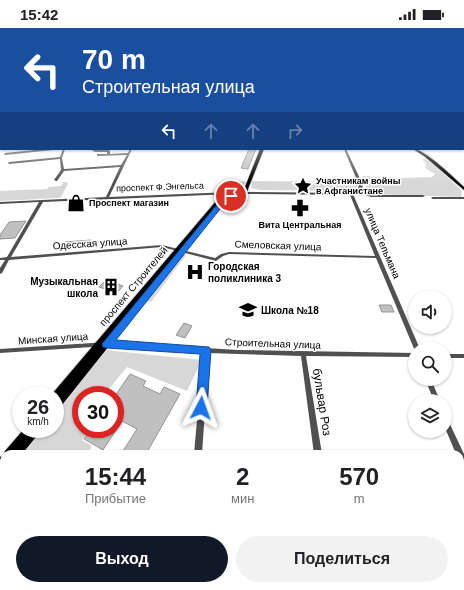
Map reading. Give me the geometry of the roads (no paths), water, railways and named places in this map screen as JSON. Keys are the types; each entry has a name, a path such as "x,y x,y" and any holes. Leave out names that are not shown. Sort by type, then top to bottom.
{"main road":[{"path":"245,193 262,150"},
{"path":"418,150 464,189"},
{"path":"425,150 425,155"},
{"name":"проспект Ф.Энгельса","path":"231,193 245,193"},
{"name":"проспект Строителей","path":"64,395 103,344 218,201 231,193"},
{"name":"проспект Строителей","path":"179,251 222,202 237,193"},
{"name":"проспект Строителей","path":"64,387 103,344"},
{"path":"11,450 21,438"},
{"path":"20,450 30,438"}],"street":[{"path":"5,154 43,150"},
{"path":"56,180 63,170 61,158 64,150"},
{"path":"93,150 108,151 108,155"},
{"path":"107,197 131,150"},
{"path":"345,150 361,185 360,189 351,194"},
{"path":"98,155 129,154"},
{"path":"9,163 61,158"},
{"path":"63,170 123,166"},
{"path":"357,191 371,196 423,196"},
{"name":"проспект Ф.Энгельса","path":"0,203 107,197 231,193"},
{"name":"проспект Ф.Энгельса","path":"245,193 351,194"},
{"name":"улица Тельмана","path":"351,194 414,342"},
{"path":"433,198 464,198"},
{"path":"0,272 42,201"},
{"name":"Одесская улица","path":"0,259 162,246 179,251"},
{"name":"Смеловская улица","path":"179,251 216,260 222,254 229,253 378,257"},
{"name":"Строительная улица","path":"103,344 206,350 408,355"},
{"name":"Минская улица","path":"0,351 103,344"},
{"path":"198,450 206,350"},
{"name":"бульвар Роз","path":"303,353 317,450"},
{"path":"452,356 464,356"},
{"path":"452,436 458,450"}],"place":[{"name":"Участникам войны в Афганистане","path":"303,186"},
{"name":"Проспект магазин","path":"76,203"},
{"name":"Вита Центральная","path":"300,208"},
{"name":"Городская поликлиника 3","path":"195,272"},
{"name":"Музыкальная школа","path":"111,287"},
{"name":"Школа №18","path":"248,310"}]}
